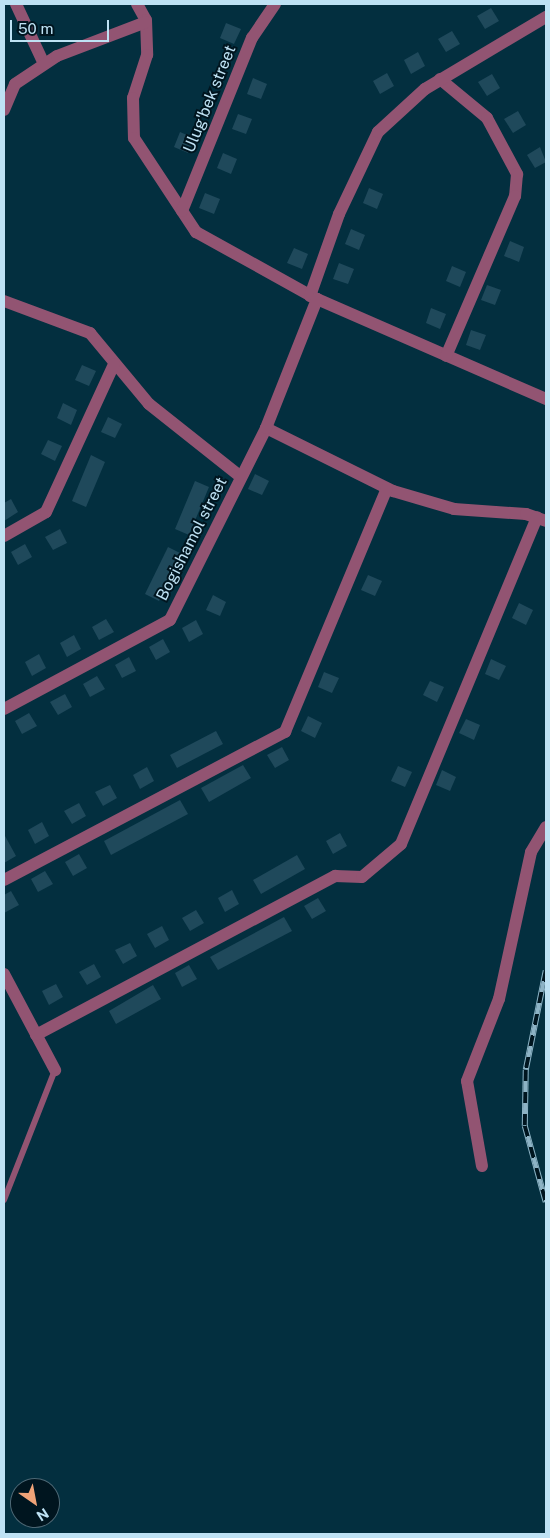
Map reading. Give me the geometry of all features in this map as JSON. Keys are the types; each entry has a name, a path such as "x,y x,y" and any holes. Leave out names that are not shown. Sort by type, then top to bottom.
{"street":[{"path":"16,4 44,64"},
{"path":"137,4 146,22 147,55 133,98 134,138 196,232 313,298 546,399"},
{"name":"Ulug'bek street","path":"182,211 252,38 275,4"},
{"name":"Bogishamol street","path":"4,709 170,620 266,428 313,298 339,214 378,132 425,88 546,17"},
{"path":"4,110 15,84 44,64 57,56 146,22"},
{"path":"440,79 487,118 517,174 515,196 446,356"},
{"path":"4,301 90,333 149,404 241,477"},
{"path":"4,536 46,512 114,364"},
{"path":"36,1035 334,876 362,877 401,844 541,519 454,509 387,488 266,428"},
{"path":"4,880 285,732 387,488"},
{"path":"482,1166 468,1081 499,999 531,852 546,827"},
{"path":"4,974 55,1070"}],"lane":[{"path":"4,1200 55,1070"}],"building":[{"path":"491,8 499,21 485,29 477,16"},
{"path":"226,23 241,29 234,44 220,38"},
{"path":"452,31 460,44 446,52 438,39"},
{"path":"418,52 425,66 411,74 404,60"},
{"path":"387,73 394,86 380,94 373,81"},
{"path":"492,74 500,88 487,96 478,82"},
{"path":"253,78 267,84 261,99 247,94"},
{"path":"518,111 526,125 513,133 504,119"},
{"path":"238,114 252,119 246,134 232,129"},
{"path":"180,132 194,138 188,153 174,147"},
{"path":"540,147 546,162 535,168 527,155"},
{"path":"223,153 237,159 231,174 217,168"},
{"path":"369,188 383,194 377,209 363,203"},
{"path":"205,193 220,199 214,214 199,208"},
{"path":"351,229 365,235 359,250 345,244"},
{"path":"510,241 524,247 519,262 504,256"},
{"path":"294,248 308,254 302,269 287,263"},
{"path":"339,263 354,269 348,284 333,279"},
{"path":"452,266 466,272 460,287 446,281"},
{"path":"487,285 501,290 495,305 481,300"},
{"path":"431,308 446,314 440,329 426,323"},
{"path":"471,330 486,335 480,350 466,345"},
{"path":"82,365 96,371 89,386 75,380"},
{"path":"63,403 77,410 71,425 57,418"},
{"path":"108,417 122,424 115,438 101,432"},
{"path":"48,440 62,446 55,461 41,454"},
{"path":"91,455 105,462 86,507 72,501"},
{"path":"255,474 269,481 262,495 248,489"},
{"path":"195,481 209,487 189,535 175,529"},
{"path":"11,499 18,512 4,521 4,503"},
{"path":"60,529 67,543 53,550 45,537"},
{"path":"25,544 32,557 18,565 11,552"},
{"path":"168,547 182,554 159,601 145,594"},
{"path":"368,575 382,581 375,596 361,590"},
{"path":"213,595 226,602 220,616 206,610"},
{"path":"519,603 533,610 526,625 512,618"},
{"path":"106,619 114,632 99,640 92,627"},
{"path":"196,620 203,634 189,642 182,628"},
{"path":"74,635 81,649 67,657 60,643"},
{"path":"163,639 170,652 156,660 149,647"},
{"path":"39,654 46,668 32,676 25,662"},
{"path":"129,657 136,671 122,678 115,665"},
{"path":"491,659 506,666 499,680 485,674"},
{"path":"324,672 339,678 332,693 318,687"},
{"path":"97,676 105,689 90,697 83,684"},
{"path":"430,681 444,687 437,702 423,695"},
{"path":"65,694 72,707 58,715 50,702"},
{"path":"29,713 37,726 22,734 15,721"},
{"path":"308,716 322,723 315,738 301,731"},
{"path":"466,719 480,725 474,740 459,733"},
{"path":"216,731 223,744 177,768 170,755"},
{"path":"282,747 289,760 275,768 267,755"},
{"path":"243,765 251,778 209,802 201,788"},
{"path":"398,766 412,772 405,787 391,781"},
{"path":"147,767 154,781 140,789 133,775"},
{"path":"442,770 456,777 450,791 436,785"},
{"path":"110,785 117,798 103,806 95,792"},
{"path":"180,800 188,814 111,855 104,841"},
{"path":"79,803 86,816 72,824 64,811"},
{"path":"42,822 49,836 35,844 28,830"},
{"path":"340,833 347,846 333,854 326,841"},
{"path":"4,834 16,856 4,863"},
{"path":"79,854 87,868 73,876 65,862"},
{"path":"297,855 305,869 261,894 253,880"},
{"path":"45,871 53,884 38,892 31,879"},
{"path":"232,890 239,904 225,912 218,898"},
{"path":"11,891 19,905 4,913 4,895"},
{"path":"318,898 326,911 312,919 304,906"},
{"path":"196,910 204,923 190,931 182,918"},
{"path":"284,917 292,931 218,970 210,957"},
{"path":"162,926 169,940 155,948 147,934"},
{"path":"130,943 137,956 123,964 115,950"},
{"path":"94,964 101,977 87,985 79,972"},
{"path":"189,965 197,979 182,987 175,973"},
{"path":"56,984 63,997 49,1005 42,991"},
{"path":"153,985 161,999 116,1024 109,1011"}],"railway":[{"path":"546,971 526,1070 525,1126 546,1202"}]}
